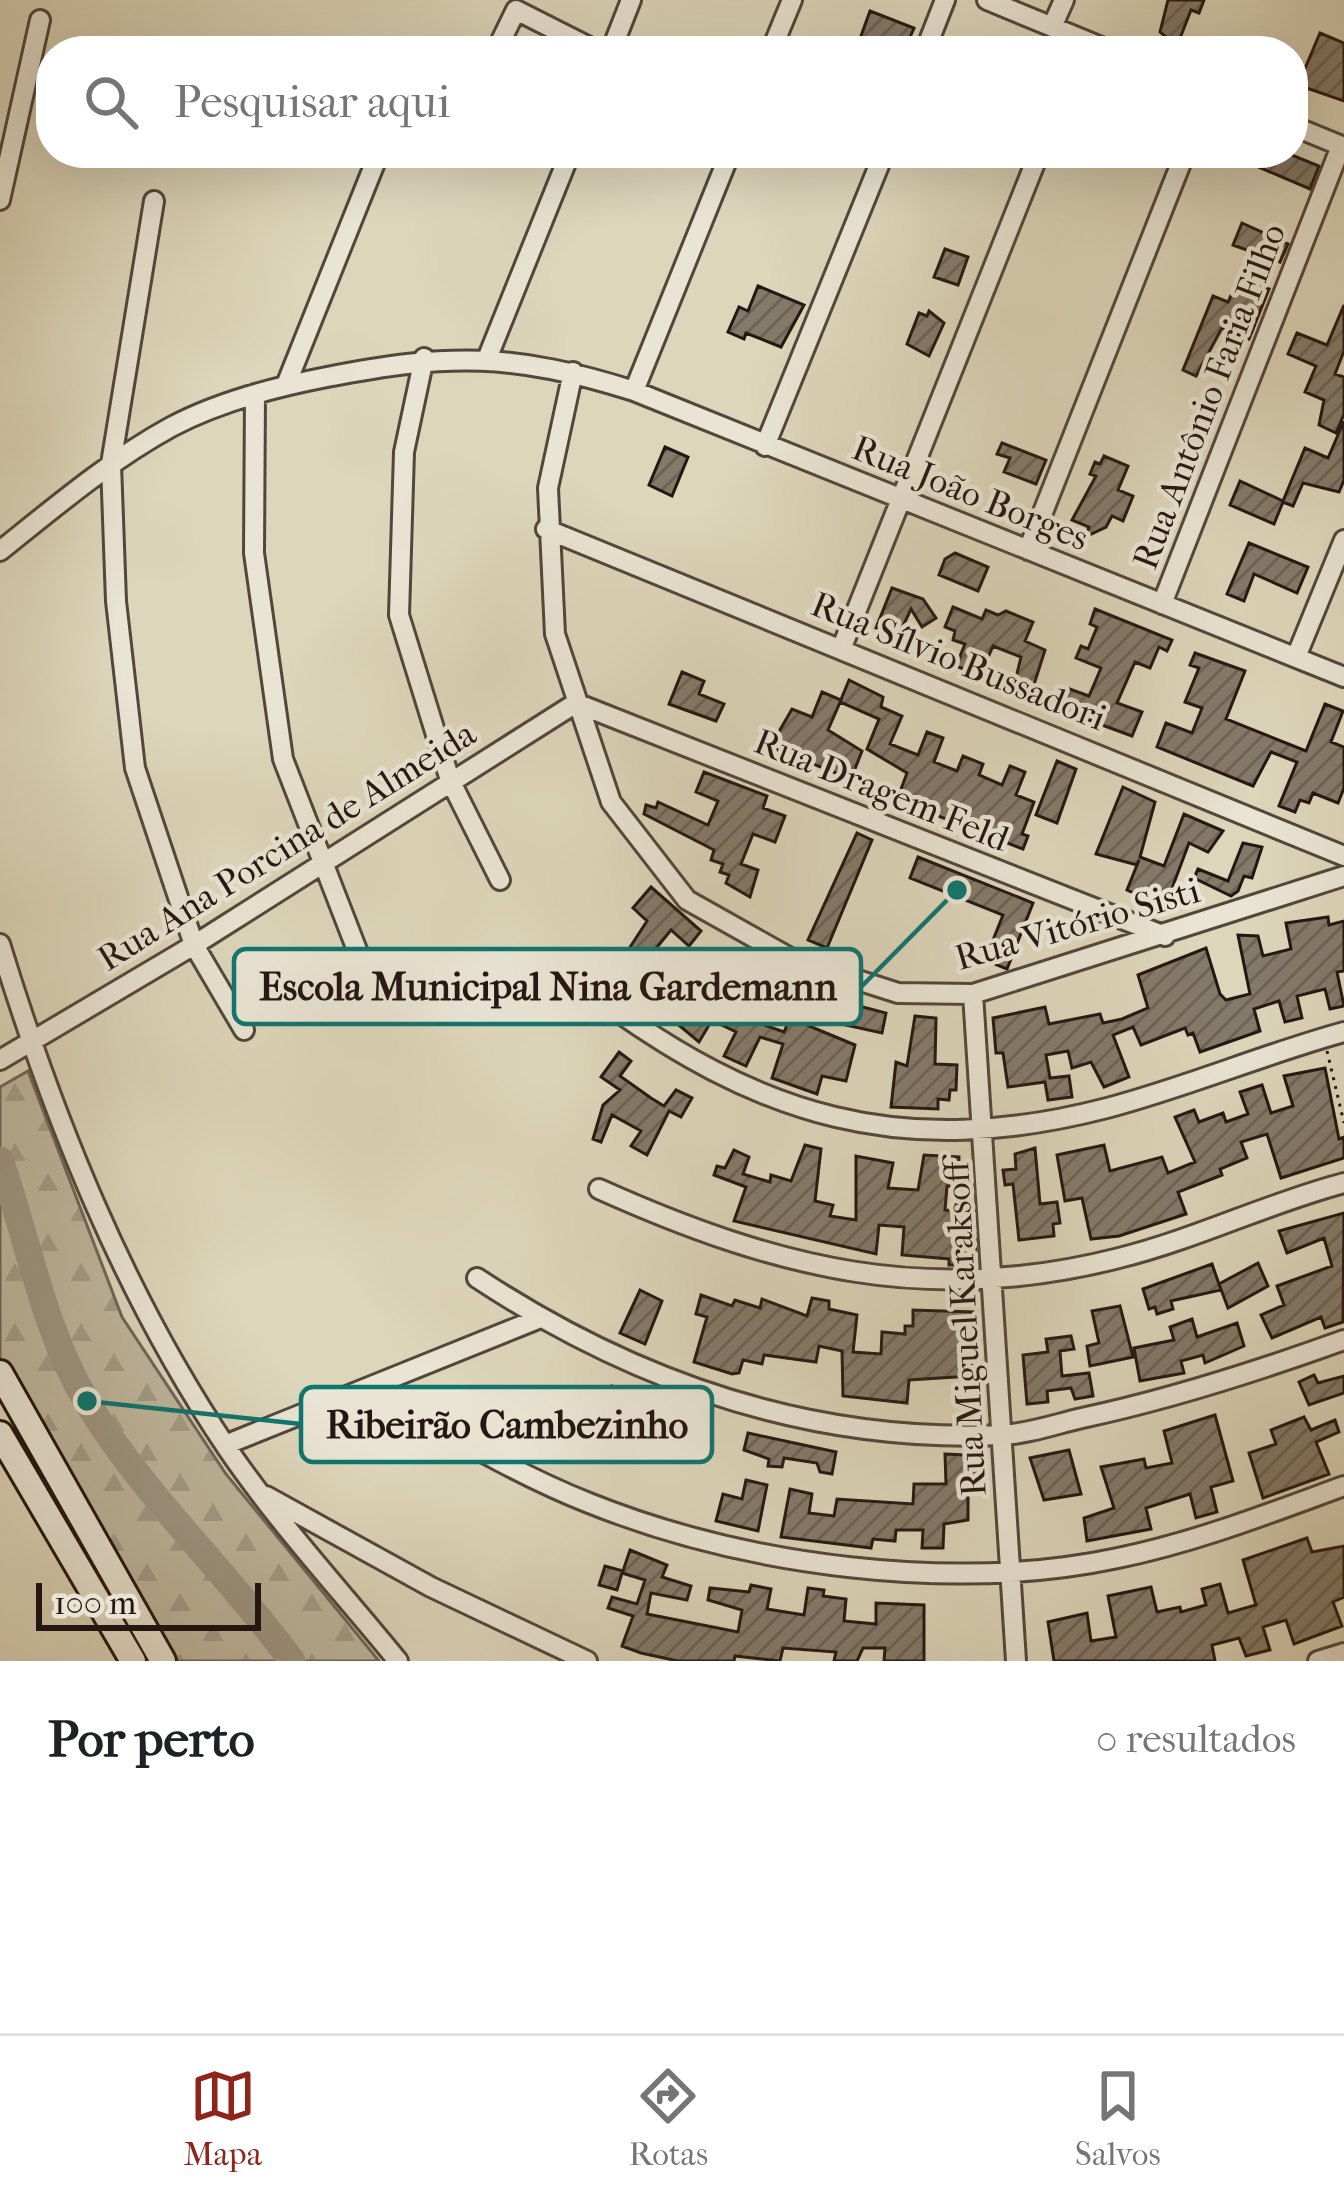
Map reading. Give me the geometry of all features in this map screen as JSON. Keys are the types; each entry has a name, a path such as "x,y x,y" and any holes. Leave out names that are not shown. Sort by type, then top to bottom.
{"main road":[{"path":"0,1373 163,1661"},
{"path":"0,1434 134,1661"}],"street":[{"path":"616,36 631,0"},
{"path":"777,36 792,0"},
{"path":"931,36 946,0"},
{"path":"987,0 1066,36"},
{"path":"1052,27 1064,0"},
{"path":"503,36 516,10 567,36"},
{"path":"36,36 40,20"},
{"path":"0,200 36,38"},
{"path":"1308,132 1342,147"},
{"name":"Rua Antônio Faria Filho","path":"1162,604 1342,147"},
{"path":"286,385 373,168"},
{"path":"487,359 564,168"},
{"path":"634,391 724,168"},
{"path":"765,446 878,168"},
{"path":"842,647 1033,168"},
{"path":"1028,550 1179,168"},
{"path":"154,201 110,464 116,601 135,767 194,945 244,1030"},
{"path":"424,358 404,452 399,616 450,780 500,880"},
{"name":"Rua João Borges","path":"0,551 110,464 175,425 286,385 424,358 487,359 573,372 634,391 1344,676"},
{"name":"Rua Vitório Sisti","path":"573,372 548,488 546,530 555,634 611,802 688,900 792,958 898,993 973,994 1344,876"},
{"path":"255,394 254,553 283,759 362,964"},
{"name":"Rua Sílvio Bussadori","path":"546,530 842,647 1344,856"},
{"path":"1296,657 1344,540"},
{"name":"Rua Ana Porcina de Almeida","path":"0,1060 194,945 576,704"},
{"name":"Rua Dragem Feld","path":"576,704 1165,936"},
{"path":"0,944 30,1042 135,1297 225,1445 398,1661"},
{"path":"592,993 667,1049 773,1102 919,1132 986,1130 1107,1108 1334,1035"},
{"name":"Rua Miguel Karaksoff","path":"973,994 986,1130 1016,1661"},
{"path":"599,1189 688,1229 802,1265 905,1282 994,1282 1121,1258 1344,1183"},
{"path":"477,1278 538,1319 672,1384 785,1416 916,1433 1005,1435 1154,1403 1344,1340"},
{"path":"225,1445 538,1319"},
{"path":"371,1389 590,1504 797,1560 1010,1574 1117,1559 1185,1541 1344,1486"},
{"path":"259,1492 431,1587 587,1661"},
{"path":"1318,1661 1344,1653"}],"path":[{"path":"1334,1035 1344,1123"}],"green space":[{"path":"28,1071 122,1317 226,1474 379,1661 166,1661 0,1367 0,1087"}],"building":[{"path":"1168,0 1204,0 1199,13 1191,10 1181,36 1160,32"},
{"path":"870,11 914,28 911,36 861,36"},
{"path":"1320,33 1344,43 1344,101 1308,88 1308,61"},
{"path":"1308,162 1319,166 1310,189 1261,168 1308,168"},
{"path":"1242,223 1288,244 1280,262 1233,245"},
{"path":"945,249 968,257 958,285 934,277"},
{"path":"1238,280 1269,289 1249,339 1222,328 1196,376 1183,370 1213,296 1228,302"},
{"path":"758,286 804,305 781,347 746,333 744,339 728,332 739,307 748,311"},
{"path":"1344,305 1344,351 1335,374 1344,377 1344,414 1336,433 1319,425 1324,400 1305,392 1316,366 1288,354 1297,333 1327,345"},
{"path":"929,311 944,323 929,356 907,344 919,313 927,316"},
{"path":"1344,421 1344,480 1339,492 1303,483 1293,506 1283,502 1274,524 1230,505 1240,481 1283,501 1305,448 1328,458"},
{"path":"1002,443 1046,460 1036,484 1004,472 1010,458 997,454"},
{"path":"665,447 688,457 672,496 649,485"},
{"path":"1104,456 1128,466 1118,490 1133,496 1123,521 1112,516 1106,527 1085,537 1089,527 1072,520 1096,476 1090,474 1095,462 1100,464"},
{"path":"1249,543 1308,567 1297,593 1254,574 1244,601 1227,594"},
{"path":"955,553 988,567 978,591 939,575 945,559"},
{"path":"892,588 923,599 936,618 922,627 911,609 898,637 876,628"},
{"path":"953,607 982,619 986,610 998,615 1006,611 1033,622 1025,641 1045,650 1031,694 1014,686 1021,657 993,646 980,676 956,666 965,644 953,640 955,631 945,627"},
{"path":"1095,609 1172,640 1167,651 1159,647 1150,668 1135,662 1117,703 1142,712 1132,736 1056,708 1064,687 1089,696 1101,668 1076,658 1081,646 1088,649 1097,627 1090,624"},
{"path":"1195,653 1245,671 1226,719 1306,751 1325,704 1343,711 1331,742 1344,747 1344,788 1338,803 1313,793 1309,803 1300,800 1295,812 1279,806 1297,762 1271,752 1253,786 1157,747 1166,723 1192,733 1202,708 1185,702 1199,668 1190,665"},
{"path":"682,672 704,681 699,694 724,704 716,721 669,704"},
{"path":"849,680 883,697 881,707 902,716 890,744 918,755 927,732 943,738 934,762 957,771 963,756 983,764 979,775 1002,785 1010,766 1025,772 1016,795 1034,802 1022,834 1028,836 1023,849 897,800 907,773 867,749 879,719 840,702"},
{"path":"822,692 841,700 828,730 862,751 851,779 770,747 792,709 812,717"},
{"path":"1057,761 1076,769 1057,823 1036,815"},
{"path":"704,772 767,796 763,808 785,816 775,842 753,834 741,864 758,870 750,897 726,883 729,875 720,872 723,864 711,860 714,850 644,814 646,805 656,808 658,802 708,825 718,801 696,792"},
{"path":"1123,787 1155,802 1140,857 1164,866 1184,814 1223,831 1208,852 1189,843 1165,907 1127,890 1137,865 1096,854"},
{"path":"857,833 872,840 827,948 808,940"},
{"path":"1243,843 1262,847 1252,878 1244,876 1231,896 1194,878 1198,869 1228,881"},
{"path":"918,857 1033,903 1007,969 985,960 1003,915 910,878"},
{"path":"651,887 701,931 689,946 671,930 645,962 656,980 638,1001 622,986 636,971 621,961 647,921 633,908"},
{"path":"1328,917 1329,925 1344,921 1344,971 1337,972 1344,1006 1330,1009 1325,989 1297,996 1302,1018 1285,1022 1279,1001 1254,1009 1260,1031 1200,1052 1193,1033 1188,1035 1185,1028 1141,1045 1133,1027 1113,1035 1129,1077 1104,1087 1091,1062 1072,1068 1068,1051 1046,1055 1050,1078 1069,1076 1072,1097 1048,1100 1045,1082 1008,1087 1003,1053 996,1053 993,1018 1045,1007 1049,1024 1100,1014 1103,1023 1122,1019 1148,1008 1138,975 1206,948 1220,994 1226,1000 1250,994 1238,935 1258,936 1263,956 1291,949 1286,923"},
{"path":"704,968 723,980 719,1024 712,1020 699,1042 675,1022 699,986 694,982"},
{"path":"738,996 766,1009 759,1023 784,1032 790,1018 855,1045 846,1081 822,1076 817,1094 772,1078 783,1044 760,1037 746,1066 724,1056 736,1032 722,1025"},
{"path":"825,997 886,1013 882,1033 818,1019"},
{"path":"915,1016 936,1018 935,1064 957,1065 956,1090 950,1090 949,1100 938,1099 938,1109 891,1107 896,1062 907,1066"},
{"path":"619,1052 631,1061 620,1076 651,1098 664,1106 676,1090 692,1098 681,1117 669,1111 647,1155 631,1146 641,1131 612,1115 601,1142 593,1139 603,1105 620,1090 601,1077"},
{"path":"1325,1068 1339,1139 1344,1137 1344,1158 1281,1178 1267,1134 1241,1142 1247,1158 1220,1169 1222,1175 1178,1192 1186,1214 1119,1236 1091,1239 1082,1198 1065,1201 1057,1155 1104,1145 1110,1171 1162,1157 1168,1173 1195,1162 1175,1117 1194,1110 1199,1122 1223,1113 1226,1122 1248,1114 1240,1092 1262,1085 1271,1113 1293,1106 1284,1076"},
{"path":"805,1145 821,1149 815,1201 833,1205 830,1216 856,1220 856,1156 893,1163 888,1188 918,1190 924,1155 959,1157 957,1187 947,1186 945,1210 973,1211 976,1251 964,1250 964,1265 949,1265 949,1259 902,1255 904,1227 879,1225 876,1254 734,1221 746,1187 714,1175 717,1166 725,1168 734,1150 749,1157 743,1174 770,1182 771,1175 791,1181"},
{"path":"1035,1148 1040,1204 1057,1202 1060,1223 1053,1224 1054,1236 1019,1240 1013,1184 1005,1185 1003,1170 1016,1169 1015,1154"},
{"path":"1344,1213 1343,1322 1325,1328 1321,1317 1272,1338 1261,1315 1284,1305 1277,1286 1332,1266 1324,1238 1287,1253 1279,1231"},
{"path":"1258,1263 1268,1286 1228,1308 1219,1284"},
{"path":"1212,1264 1221,1290 1171,1301 1173,1309 1157,1314 1155,1307 1149,1309 1143,1289"},
{"path":"640,1290 662,1301 645,1344 620,1333"},
{"path":"701,1295 732,1306 735,1300 760,1308 762,1299 807,1316 812,1298 829,1301 829,1309 857,1315 853,1352 881,1354 882,1332 905,1334 905,1326 913,1326 913,1310 973,1312 971,1376 909,1380 907,1403 843,1396 842,1351 819,1346 816,1362 764,1355 762,1364 743,1360 739,1373 732,1374 694,1362 707,1317 696,1314"},
{"path":"1120,1306 1133,1357 1090,1366 1087,1346 1099,1343 1092,1311"},
{"path":"1192,1319 1197,1337 1237,1323 1244,1346 1205,1363 1203,1355 1181,1361 1184,1373 1140,1381 1134,1348 1174,1340 1170,1327"},
{"path":"1071,1336 1074,1349 1060,1351 1062,1376 1089,1373 1093,1396 1075,1399 1071,1388 1047,1391 1048,1402 1027,1404 1023,1355 1048,1352 1046,1339"},
{"path":"1314,1375 1318,1383 1344,1376 1344,1393 1309,1405 1299,1382"},
{"path":"612,1386 632,1395 615,1438 603,1433"},
{"path":"1215,1415 1233,1481 1211,1487 1217,1512 1196,1518 1190,1494 1146,1508 1151,1529 1087,1541 1084,1518 1114,1508 1101,1467 1144,1459 1146,1468 1172,1463 1164,1431"},
{"path":"1304,1417 1311,1430 1335,1420 1339,1432 1316,1442 1329,1474 1263,1498 1249,1453 1276,1444 1271,1430"},
{"path":"748,1433 836,1452 832,1474 820,1472 817,1463 784,1458 782,1467 768,1466 769,1459 744,1450"},
{"path":"1069,1450 1081,1494 1044,1500 1030,1458"},
{"path":"945,1454 984,1456 986,1492 968,1493 968,1520 944,1524 943,1548 922,1548 923,1530 896,1530 895,1541 873,1539 871,1548 781,1537 790,1489 812,1494 809,1513 834,1516 837,1499 913,1504 914,1484 946,1484"},
{"path":"746,1480 767,1485 758,1531 716,1521 723,1494 742,1499"},
{"path":"1307,1538 1312,1552 1344,1546 1344,1597 1333,1602 1342,1626 1294,1644 1286,1620 1263,1627 1270,1650 1246,1656 1239,1638 1212,1645 1215,1661 1054,1661 1048,1622 1087,1613 1091,1641 1116,1637 1108,1596 1151,1587 1157,1612 1180,1607 1181,1612 1206,1605 1202,1589 1220,1584 1228,1613 1256,1605 1243,1560"},
{"path":"630,1550 667,1565 662,1577 691,1586 687,1600 651,1593 647,1614 738,1632 742,1610 708,1600 710,1588 749,1592 751,1585 771,1589 767,1609 804,1615 808,1588 824,1590 823,1596 846,1599 844,1621 876,1624 876,1603 924,1605 924,1661 884,1661 885,1648 863,1648 857,1661 834,1661 836,1652 783,1648 780,1661 735,1656 734,1661 678,1661 622,1646 633,1616 608,1608 612,1597 637,1604 645,1580 622,1573 617,1590 599,1585 605,1566 623,1571"}],"waterway":[{"path":"0,1160 48,1314 87,1402 134,1470 292,1661"}],"place":[{"name":"Escola Municipal Nina Gardemann","path":"957,890"},
{"name":"Ribeirão Cambezinho","path":"87,1401"}]}
